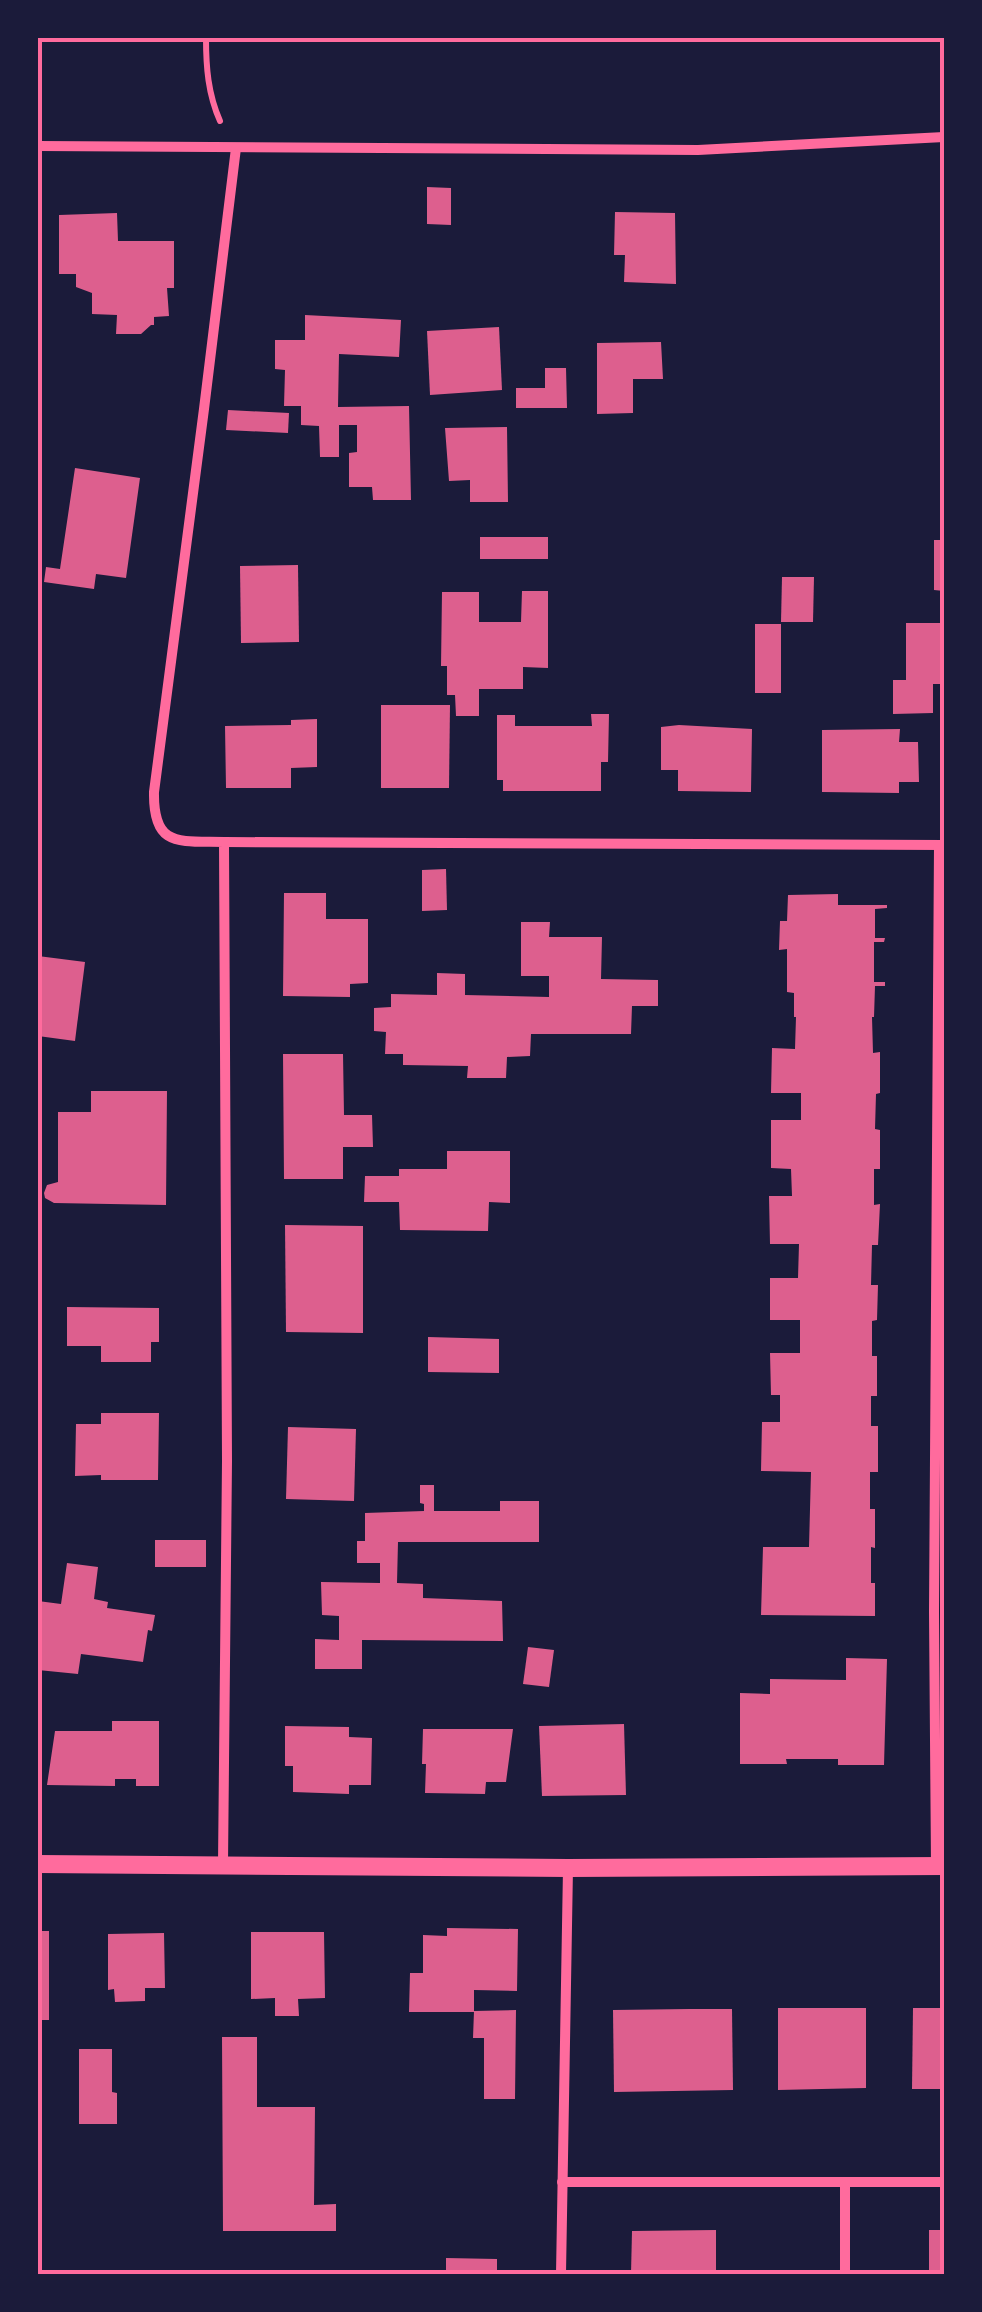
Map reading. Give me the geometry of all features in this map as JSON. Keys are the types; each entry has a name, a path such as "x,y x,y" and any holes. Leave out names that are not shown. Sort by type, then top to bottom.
{"street":[{"path":"38,146 698,150 944,137"},
{"path":"38,1864 940,1866 934,1572 942,845 224,842 186,841 165,834 154,813 154,792 236,148"},
{"path":"223,1864 227,1460 224,842"},
{"path":"561,2274 568,1868"},
{"path":"562,2182 944,2182"},
{"path":"845,2182 845,2274"}],"path":[{"path":"206,38 211,96 236,148"}],"building":[{"path":"427,187 451,188 451,225 427,224"},
{"path":"615,212 675,213 676,284 624,282 625,255 614,255"},
{"path":"117,213 118,241 174,241 174,288 167,288 169,316 154,317 154,325 141,334 116,334 117,315 92,314 92,293 76,287 76,274 59,274 59,215"},
{"path":"305,315 401,320 399,357 339,354 338,407 409,406 411,500 373,500 372,487 349,487 349,453 357,452 357,425 339,425 339,457 320,457 319,426 301,425 301,406 284,406 285,370 275,369 275,340 305,340"},
{"path":"499,327 502,390 430,395 427,331"},
{"path":"661,342 663,379 633,379 633,413 597,414 597,343"},
{"path":"545,368 566,368 567,408 516,408 516,388 545,388"},
{"path":"228,410 289,413 288,433 226,430"},
{"path":"507,427 508,502 470,502 470,480 449,481 445,428"},
{"path":"75,468 140,478 126,578 96,574 94,589 44,582 46,567 60,569"},
{"path":"480,537 548,537 548,559 480,559"},
{"path":"934,540 944,540 944,591 934,590"},
{"path":"298,565 299,642 241,643 240,566"},
{"path":"782,577 814,577 813,622 781,622"},
{"path":"522,591 548,591 548,668 523,667 523,689 479,689 479,716 456,716 455,695 447,695 447,666 441,666 442,592 479,592 479,622 521,622"},
{"path":"906,623 944,623 944,684 933,684 933,713 893,714 893,680 906,680"},
{"path":"755,624 781,624 781,693 755,693"},
{"path":"381,705 450,705 449,788 381,788"},
{"path":"591,714 609,714 608,762 601,762 601,791 503,791 503,780 497,780 497,715 515,715 515,726 592,726"},
{"path":"317,719 317,767 291,768 291,788 226,788 225,726 291,725 291,720"},
{"path":"661,727 752,729 751,792 678,791 678,770 661,770"},
{"path":"900,729 899,742 918,742 919,782 899,782 899,793 822,792 822,730"},
{"path":"446,869 447,910 422,911 422,870"},
{"path":"284,893 326,893 326,919 368,919 368,983 350,984 350,997 283,996"},
{"path":"838,894 838,905 887,905 875,909 875,938 885,938 884,942 874,942 874,982 885,982 885,986 875,986 872,1017 873,1053 880,1052 875,1129 880,1130 880,1169 874,1169 874,1205 880,1204 878,1245 872,1245 871,1285 878,1285 877,1320 872,1321 877,1396 871,1396 871,1426 878,1426 878,1472 870,1472 870,1509 875,1509 871,1583 875,1583 875,1616 761,1615 763,1547 809,1547 811,1472 761,1471 762,1422 780,1422 780,1395 771,1395 770,1353 800,1353 800,1320 770,1320 770,1278 798,1278 799,1244 770,1244 769,1196 792,1196 791,1169 771,1168 771,1120 801,1120 801,1093 771,1093 772,1048 795,1049 794,993 787,992 787,949 779,950 780,921 787,921 788,895"},
{"path":"521,922 550,922 549,937 602,937 601,979 658,980 658,1006 632,1006 631,1034 531,1034 530,1056 507,1057 506,1078 467,1078 468,1066 403,1065 403,1054 385,1054 386,1032 374,1031 374,1008 391,1007 391,994 437,995 437,973 465,974 465,995 549,997 549,976 521,976"},
{"path":"38,956 85,962 75,1041 38,1036"},
{"path":"283,1054 343,1054 344,1115 372,1115 373,1147 343,1147 343,1179 284,1179"},
{"path":"91,1091 167,1091 166,1205 54,1203 45,1198 47,1185 58,1182 58,1112 91,1112"},
{"path":"447,1151 510,1151 510,1203 489,1202 488,1231 400,1230 399,1202 364,1202 365,1176 399,1176 399,1169 447,1169"},
{"path":"285,1225 363,1226 363,1333 286,1332"},
{"path":"67,1307 159,1308 159,1342 151,1342 151,1362 101,1362 101,1346 67,1346"},
{"path":"428,1337 499,1339 499,1373 428,1372"},
{"path":"101,1413 159,1413 158,1480 75,1476 76,1424 101,1424"},
{"path":"288,1427 356,1429 354,1501 286,1499"},
{"path":"420,1485 434,1485 434,1511 500,1511 500,1501 539,1501 539,1542 398,1542 397,1583 423,1584 423,1598 502,1601 503,1641 362,1640 362,1669 315,1669 315,1639 339,1640 339,1616 322,1615 321,1582 380,1583 380,1563 357,1563 357,1541 365,1541 365,1513 424,1511"},
{"path":"155,1540 206,1540 206,1567 155,1567"},
{"path":"67,1563 98,1567 94,1599 108,1602 107,1608 155,1615 152,1631 148,1630 143,1662 81,1654 78,1674 38,1670 38,1601 61,1604"},
{"path":"528,1647 554,1650 549,1687 523,1684"},
{"path":"846,1658 887,1659 884,1765 838,1765 838,1759 740,1764 740,1693 770,1694 770,1679 846,1680"},
{"path":"112,1721 159,1721 159,1786 136,1786 136,1779 115,1779 115,1786 47,1785 55,1731 112,1731"},
{"path":"624,1724 626,1795 542,1796 539,1726"},
{"path":"285,1726 349,1727 349,1737 372,1738 371,1785 349,1785 349,1794 293,1792 293,1766 285,1766"},
{"path":"423,1729 513,1729 506,1782 486,1782 485,1794 425,1793"},
{"path":"447,1928 518,1929 517,1991 474,1990 474,2012 409,2012 410,1973 423,1973 423,1935 447,1936"},
{"path":"38,1931 49,1931 49,2020 38,2020"},
{"path":"251,1932 324,1932 325,1998 298,1999 299,2016 275,2016 275,1998 251,1999"},
{"path":"164,1933 165,1988 145,1988 145,2001 115,2002 114,1989 108,1990 108,1934"},
{"path":"778,2008 866,2008 866,2088 778,2090"},
{"path":"913,2008 944,2008 944,2089 912,2089"},
{"path":"732,2009 733,2090 614,2092 613,2010"},
{"path":"516,2010 515,2099 484,2099 484,2038 473,2038 474,2011"},
{"path":"222,2037 257,2037 257,2107 315,2107 314,2205 336,2204 336,2231 223,2231"},
{"path":"79,2049 112,2049 117,2124 79,2124"},
{"path":"716,2230 716,2274 631,2274 632,2231"},
{"path":"929,2230 944,2230 944,2274 929,2274"},
{"path":"446,2258 497,2259 497,2274 446,2274"}]}
